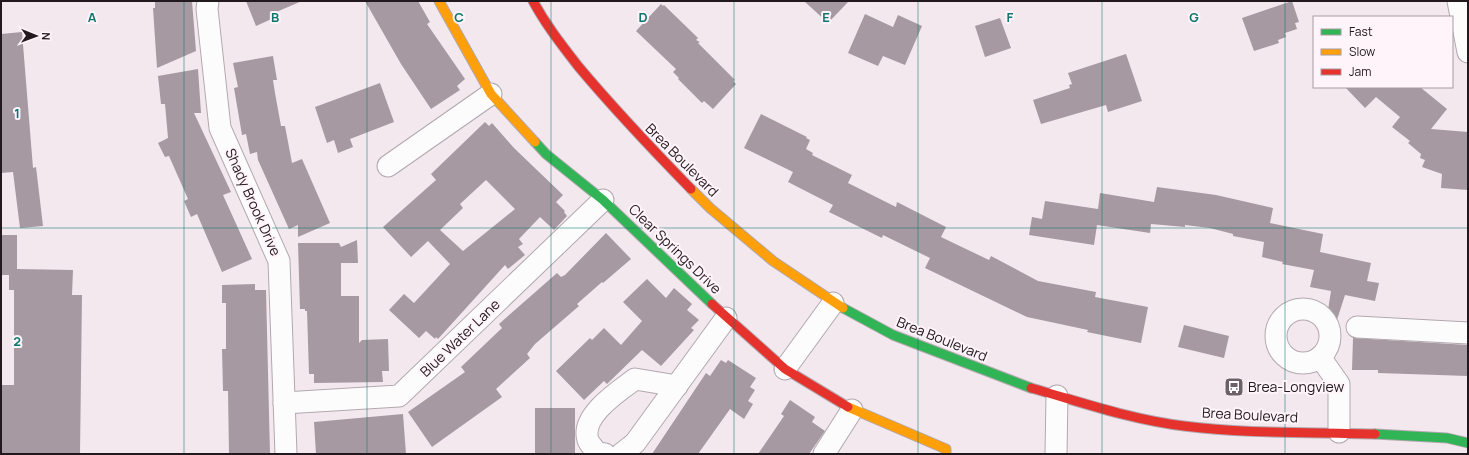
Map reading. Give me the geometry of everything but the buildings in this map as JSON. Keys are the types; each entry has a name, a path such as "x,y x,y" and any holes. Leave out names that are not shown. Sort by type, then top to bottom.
{"main road":[{"name":"Clear Springs Drive","path":"439,1 491,94 546,154 603,200 726,318 785,369 852,410 946,450 946,454"},
{"name":"Brea Boulevard","path":"533,1 546,25 627,124 710,208 774,261 833,302 893,335 1020,385 1149,420 1184,426 1237,430 1394,434 1447,438 1468,442"}],"street":[{"name":"Shady Brook Drive","path":"208,1 207,9 220,128 279,261 286,454"},
{"path":"1458,1 1468,52"},
{"path":"388,166 491,94"},
{"name":"Blue Water Lane","path":"284,403 399,396 603,200"},
{"path":"785,369 833,302"},
{"path":"621,454 635,444 726,318"},
{"path":"1357,327 1468,332"},
{"path":"1320,357 1339,384 1339,432"},
{"path":"605,454 597,453 588,440 588,426 602,403 635,379 677,386"},
{"path":"1056,454 1057,396"},
{"path":"824,454 852,410"}],"traffic: fast":[{"path":"535,142 546,154 603,200 712,304"},
{"path":"843,308 893,335 1031,388"},
{"path":"1375,434 1447,438 1468,443"}],"traffic: slow":[{"path":"439,1 491,94 535,142"},
{"path":"691,189 710,208 773,261 843,308"},
{"path":"848,407 946,449 946,454"}],"traffic: jam":[{"path":"533,1 548,26 578,66 633,129 691,189"},
{"path":"712,304 785,369 848,407"},
{"path":"1031,388 1145,420 1184,426 1256,432 1375,434"}],"place":[{"name":"Brea-Longview","path":"1234,387"}]}
